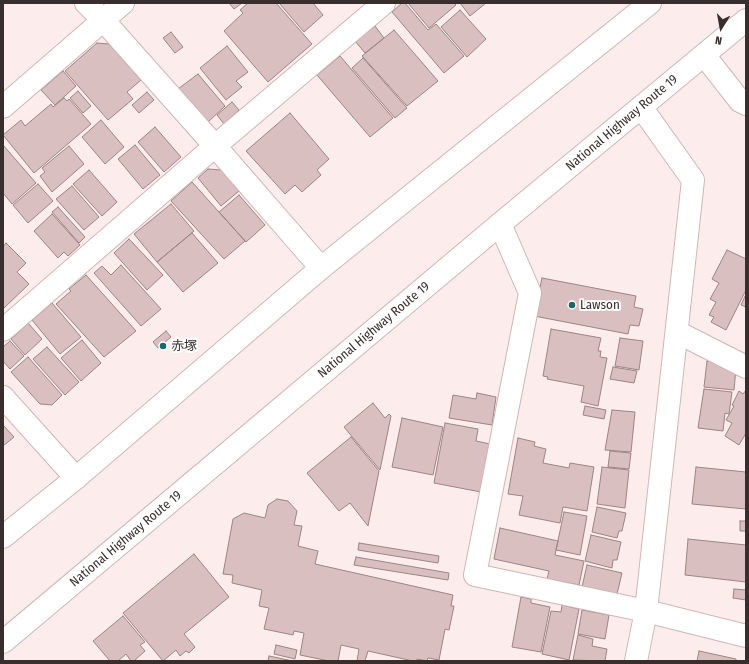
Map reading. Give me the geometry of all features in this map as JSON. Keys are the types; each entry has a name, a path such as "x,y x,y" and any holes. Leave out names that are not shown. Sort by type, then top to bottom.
{"main road":[{"path":"86,3 103,20 215,146 321,268"},
{"path":"3,107 123,3"},
{"path":"3,330 215,146 384,3"},
{"path":"3,537 76,478 321,268 650,3"},
{"name":"National Highway Route 19","path":"3,642 500,224 746,20"},
{"path":"704,56 740,101 746,104"},
{"path":"636,661 646,611 693,180 641,107"},
{"path":"500,224 530,293 475,575 646,611 746,636"},
{"path":"677,332 746,367"},
{"path":"3,397 76,478"}],"building":[{"path":"229,3 242,3 234,9"},
{"path":"248,3 276,3 312,44 268,82 224,31 243,13 240,10"},
{"path":"279,3 313,3 323,15 304,32"},
{"path":"402,3 405,3 428,30 436,24 464,56 444,73 392,12"},
{"path":"408,3 454,3 456,5 429,28"},
{"path":"460,3 486,3 470,16"},
{"path":"460,10 486,39 467,57 441,27"},
{"path":"375,26 384,38 365,53 355,41"},
{"path":"394,30 438,81 407,106 362,56"},
{"path":"171,32 183,47 175,53 163,38"},
{"path":"97,43 109,44 141,80 127,92 133,99 108,120 65,71"},
{"path":"227,46 248,72 236,81 242,87 226,100 200,68"},
{"path":"340,56 393,118 370,137 317,75"},
{"path":"363,58 407,108 395,118 352,68"},
{"path":"63,71 76,86 55,105 41,90"},
{"path":"198,74 225,106 207,123 178,89"},
{"path":"78,91 91,106 83,113 70,98"},
{"path":"147,92 154,100 139,113 132,105"},
{"path":"64,98 67,101 69,99 91,124 34,173 3,135 21,120 25,126 51,104 53,107"},
{"path":"232,102 239,110 224,124 217,115"},
{"path":"290,113 329,159 317,170 321,175 302,192 295,185 285,194 246,151"},
{"path":"101,120 124,147 105,164 82,137"},
{"path":"155,127 181,157 164,172 138,142"},
{"path":"3,145 36,183 12,204 3,193"},
{"path":"135,145 160,175 143,189 118,159"},
{"path":"69,146 84,164 52,192 40,176 45,172 42,168"},
{"path":"208,169 221,170 239,191 221,206 198,178"},
{"path":"89,170 117,202 102,216 73,184"},
{"path":"192,182 245,241 224,259 171,201"},
{"path":"38,184 53,201 28,223 13,205"},
{"path":"72,186 99,217 84,230 56,199"},
{"path":"239,195 265,225 246,242 219,212"},
{"path":"171,204 194,231 157,262 134,234"},
{"path":"58,207 85,237 79,243 52,212"},
{"path":"52,214 80,245 68,256 64,252 58,258 34,231"},
{"path":"192,233 218,263 183,292 157,262"},
{"path":"129,239 163,275 147,290 114,253"},
{"path":"6,243 26,263 17,272 29,284 3,309 3,247"},
{"path":"727,250 746,259 746,290 726,330 711,322 714,317 709,315 716,302 710,299 719,283 712,279"},
{"path":"121,265 161,309 141,326 94,273 102,266 111,275"},
{"path":"86,275 136,331 104,357 56,304 71,291 69,289"},
{"path":"542,278 636,296 634,307 643,309 639,326 630,325 628,334 534,316"},
{"path":"746,294 746,307 741,305"},
{"path":"52,303 81,337 60,354 32,320"},
{"path":"28,323 42,339 25,355 11,339"},
{"path":"551,329 601,338 598,351 601,351 600,357 607,358 598,406 581,402 584,386 547,379 548,377 543,376"},
{"path":"166,331 171,337 158,348 153,342"},
{"path":"620,338 643,341 639,370 615,366"},
{"path":"82,340 101,363 81,381 61,358"},
{"path":"10,341 24,356 10,369 3,361 3,347"},
{"path":"47,347 79,382 65,395 33,359"},
{"path":"28,357 62,395 52,405 40,404 11,372"},
{"path":"707,361 726,362 736,368 734,390 704,387"},
{"path":"613,367 637,371 634,383 610,379"},
{"path":"704,389 732,392 729,414 725,413 723,431 698,428"},
{"path":"746,390 746,433 739,445 725,436 732,423 726,420 734,406 732,405 739,391 743,394"},
{"path":"477,393 496,397 492,425 449,418 453,395 476,399"},
{"path":"373,403 385,418 389,414 391,416 380,470 344,427"},
{"path":"585,406 606,410 604,419 583,415"},
{"path":"612,410 635,412 631,452 605,450"},
{"path":"402,418 443,427 433,475 392,467"},
{"path":"445,423 478,429 476,441 490,444 481,492 434,483"},
{"path":"3,425 14,437 3,446"},
{"path":"351,437 379,471 368,526 350,503 339,511 307,473"},
{"path":"518,438 535,442 534,446 546,449 543,463 569,468 570,463 594,467 587,511 563,507 560,523 519,515 523,496 508,494"},
{"path":"610,451 631,453 629,469 608,467"},
{"path":"602,467 629,470 625,508 597,504"},
{"path":"696,467 746,472 746,509 692,504"},
{"path":"277,499 288,501 297,511 294,525 302,526 298,546 318,551 315,564 453,595 451,606 454,606 449,630 445,629 439,660 428,658 427,661 417,659 417,661 413,661 368,651 365,661 357,661 359,649 341,645 338,661 329,661 300,655 304,633 294,631 293,635 264,629 269,608 259,606 262,590 232,583 233,575 223,574 233,519 244,513 265,518 268,505"},
{"path":"597,507 626,513 622,531 619,531 617,538 592,532"},
{"path":"564,512 587,516 580,555 556,550"},
{"path":"740,521 746,521 746,531 740,531"},
{"path":"500,528 558,541 555,555 584,561 579,585 547,579 549,571 494,559"},
{"path":"591,535 621,542 617,560 613,560 612,568 585,561"},
{"path":"688,539 746,545 746,582 685,575"},
{"path":"359,543 439,556 438,563 358,550"},
{"path":"194,554 229,597 184,634 195,647 189,653 186,651 180,656 176,650 163,661 123,613"},
{"path":"356,557 449,573 448,580 354,565"},
{"path":"587,565 622,573 617,594 582,587"},
{"path":"734,589 746,590 746,600 733,598"},
{"path":"521,597 531,599 531,603 550,607 541,652 512,647"},
{"path":"562,605 579,609 569,660 542,654 551,611 561,612"},
{"path":"582,610 609,615 605,639 578,634"},
{"path":"123,616 145,642 140,645 145,651 134,661 131,661 126,654 118,661 110,661 93,641"},
{"path":"578,635 593,639 592,646 607,649 605,661 573,660"},
{"path":"276,645 297,650 295,659 274,654"},
{"path":"699,651 736,659 736,661 697,661"},
{"path":"269,656 293,661 268,661"}],"place":[{"name":"Lawson","path":"572,305"},
{"name":"赤塚","path":"163,346"}]}
